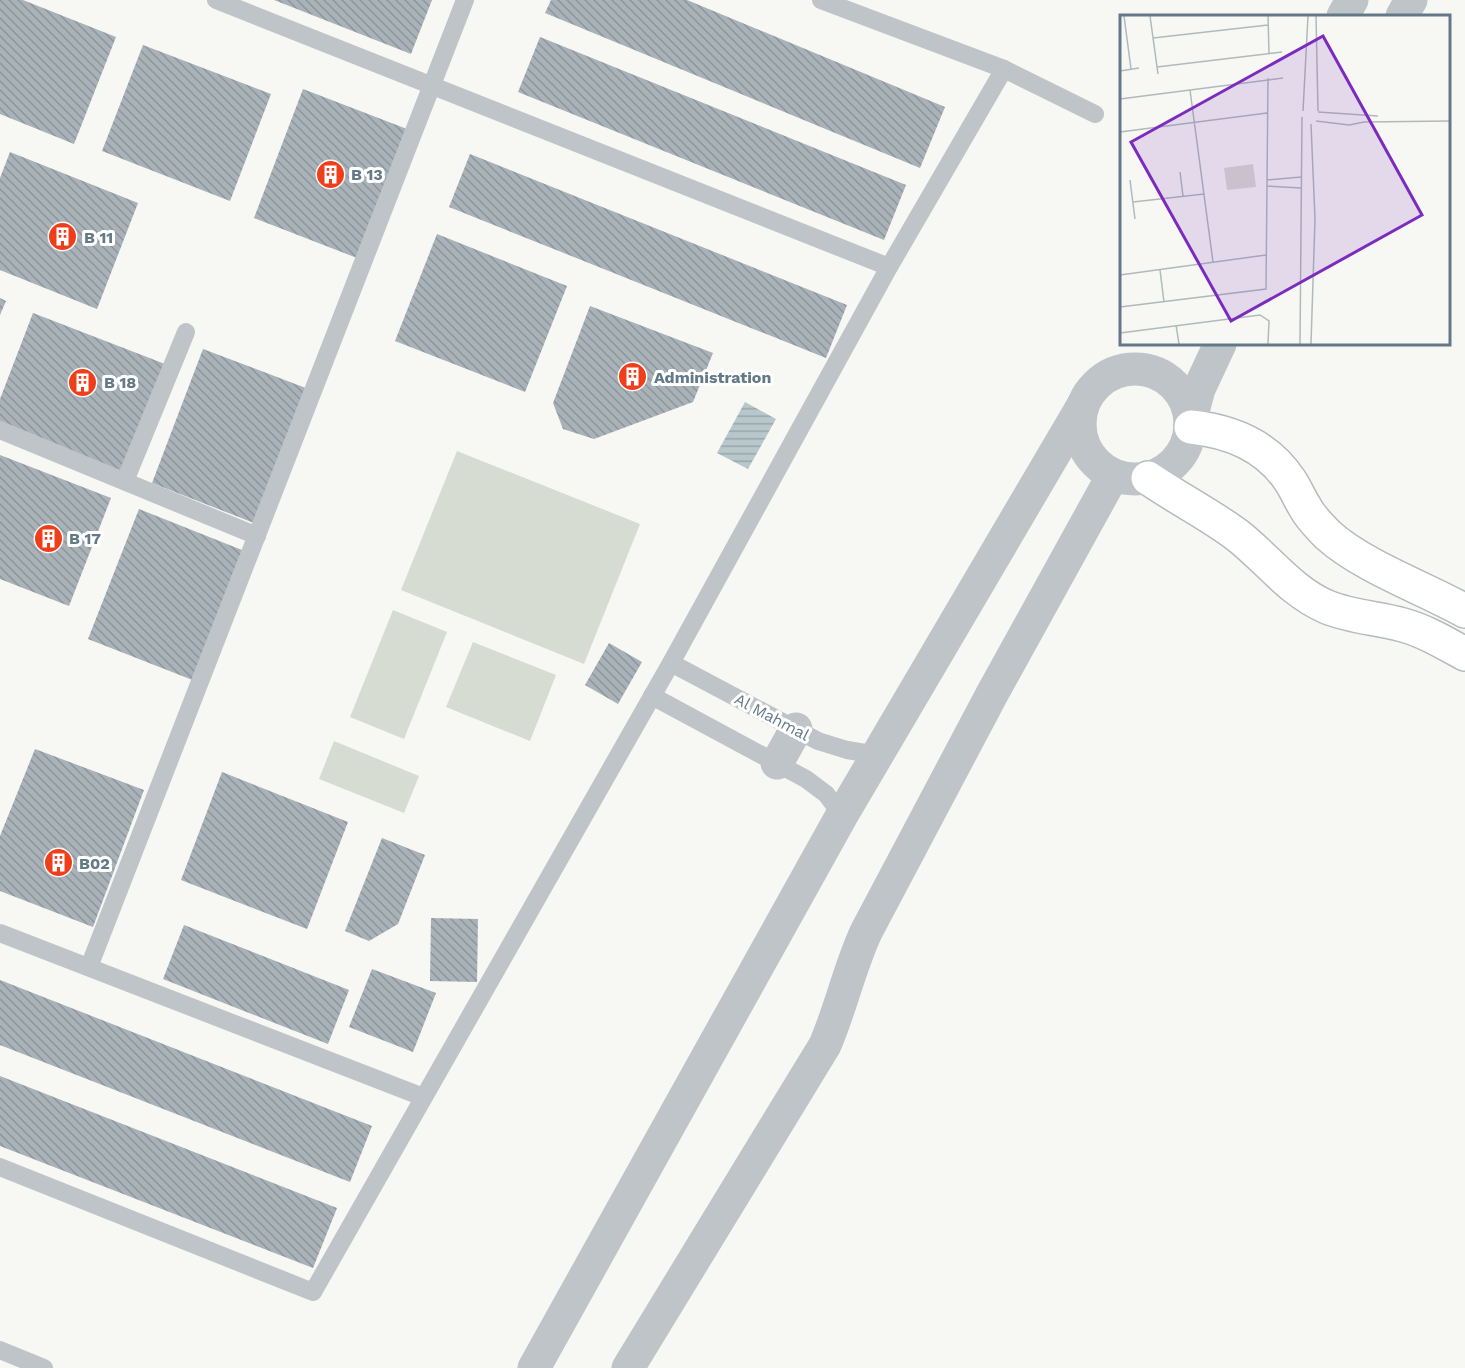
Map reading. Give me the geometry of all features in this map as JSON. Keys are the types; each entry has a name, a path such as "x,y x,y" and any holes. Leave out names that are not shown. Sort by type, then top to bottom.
{"main road":[{"path":"1191,423 1236,436 1256,447 1274,461 1289,478 1306,509 1328,535 1357,555 1465,611"},
{"path":"1148,478 1239,536 1282,578 1303,594 1335,609 1405,625 1465,654"}],"street":[{"path":"1344,15 1352,0"},
{"path":"1403,15 1411,0"},
{"path":"534,1368 842,815 1095,385 1135,345"},
{"path":"1083,405 1080,429 1087,451 1094,461 1113,475 1125,479 1148,478 1162,473 1178,459 1189,441 1199,389 1220,345"},
{"path":"1105,377 1119,370 1136,368 1152,371 1166,378 1178,389 1187,403 1191,423"},
{"path":"628,1368 825,1045 840,1008 856,954 866,932 992,694 1113,475"},
{"path":"777,763 796,729"}],"lane":[{"path":"216,0 889,267"},
{"path":"89,967 465,0"},
{"path":"821,0 1004,69 1095,114"},
{"path":"0,1167 314,1292 652,696 889,267 1004,69"},
{"path":"125,481 186,332"},
{"path":"0,430 257,536"},
{"name":"Al Mahmal","path":"670,663 832,746 862,754 878,755"},
{"path":"652,696 806,779 826,794 842,815"},
{"path":"0,933 423,1097"},
{"path":"0,1350 44,1368"}],"shaded area":[{"path":"745,402 776,419 748,469 717,453"},
{"path":"457,451 640,524 584,664 401,590"},
{"path":"393,610 447,632 404,739 350,717"},
{"path":"473,642 556,675 530,741 446,707"},
{"path":"334,741 419,776 404,813 319,779"}],"building":[{"path":"0,0 23,0 116,37 74,144 0,114"},
{"path":"274,0 432,0 411,54"},
{"path":"551,0 687,0 945,107 920,168 545,13"},
{"path":"540,37 906,185 884,240 518,92"},
{"path":"143,45 271,94 230,201 102,151"},
{"name":"B 13","path":"303,89 407,129 357,258 254,218"},
{"name":"B 11","path":"10,152 138,203 97,309 0,270 0,178"},
{"path":"470,154 847,305 826,358 449,207"},
{"path":"437,234 567,286 525,392 395,341"},
{"path":"0,298 6,301 0,315"},
{"name":"Administration","path":"590,306 713,353 693,402 594,439 563,429 553,403"},
{"name":"B 18","path":"33,313 165,364 124,472 0,423 0,399"},
{"path":"203,349 311,390 259,525 152,483"},
{"name":"B 17","path":"0,455 111,498 69,606 0,579"},
{"path":"139,509 247,552 195,681 88,639"},
{"path":"609,643 642,662 618,704 585,685"},
{"name":"B02","path":"35,749 144,790 93,927 0,891 0,836"},
{"path":"222,772 348,822 307,929 181,880"},
{"path":"382,838 425,855 398,924 369,941 345,931"},
{"path":"431,918 478,919 477,982 430,981"},
{"path":"184,925 349,990 328,1044 163,979"},
{"path":"372,969 436,993 413,1052 349,1027"},
{"path":"0,980 372,1126 350,1182 0,1045"},
{"path":"0,1076 337,1208 313,1268 0,1146"}],"place":[{"name":"B 13","path":"330,174"},
{"name":"B 11","path":"63,237"},
{"name":"Administration","path":"633,377"},
{"name":"B 18","path":"83,382"},
{"name":"B 17","path":"48,538"},
{"name":"B02","path":"58,863"}]}
